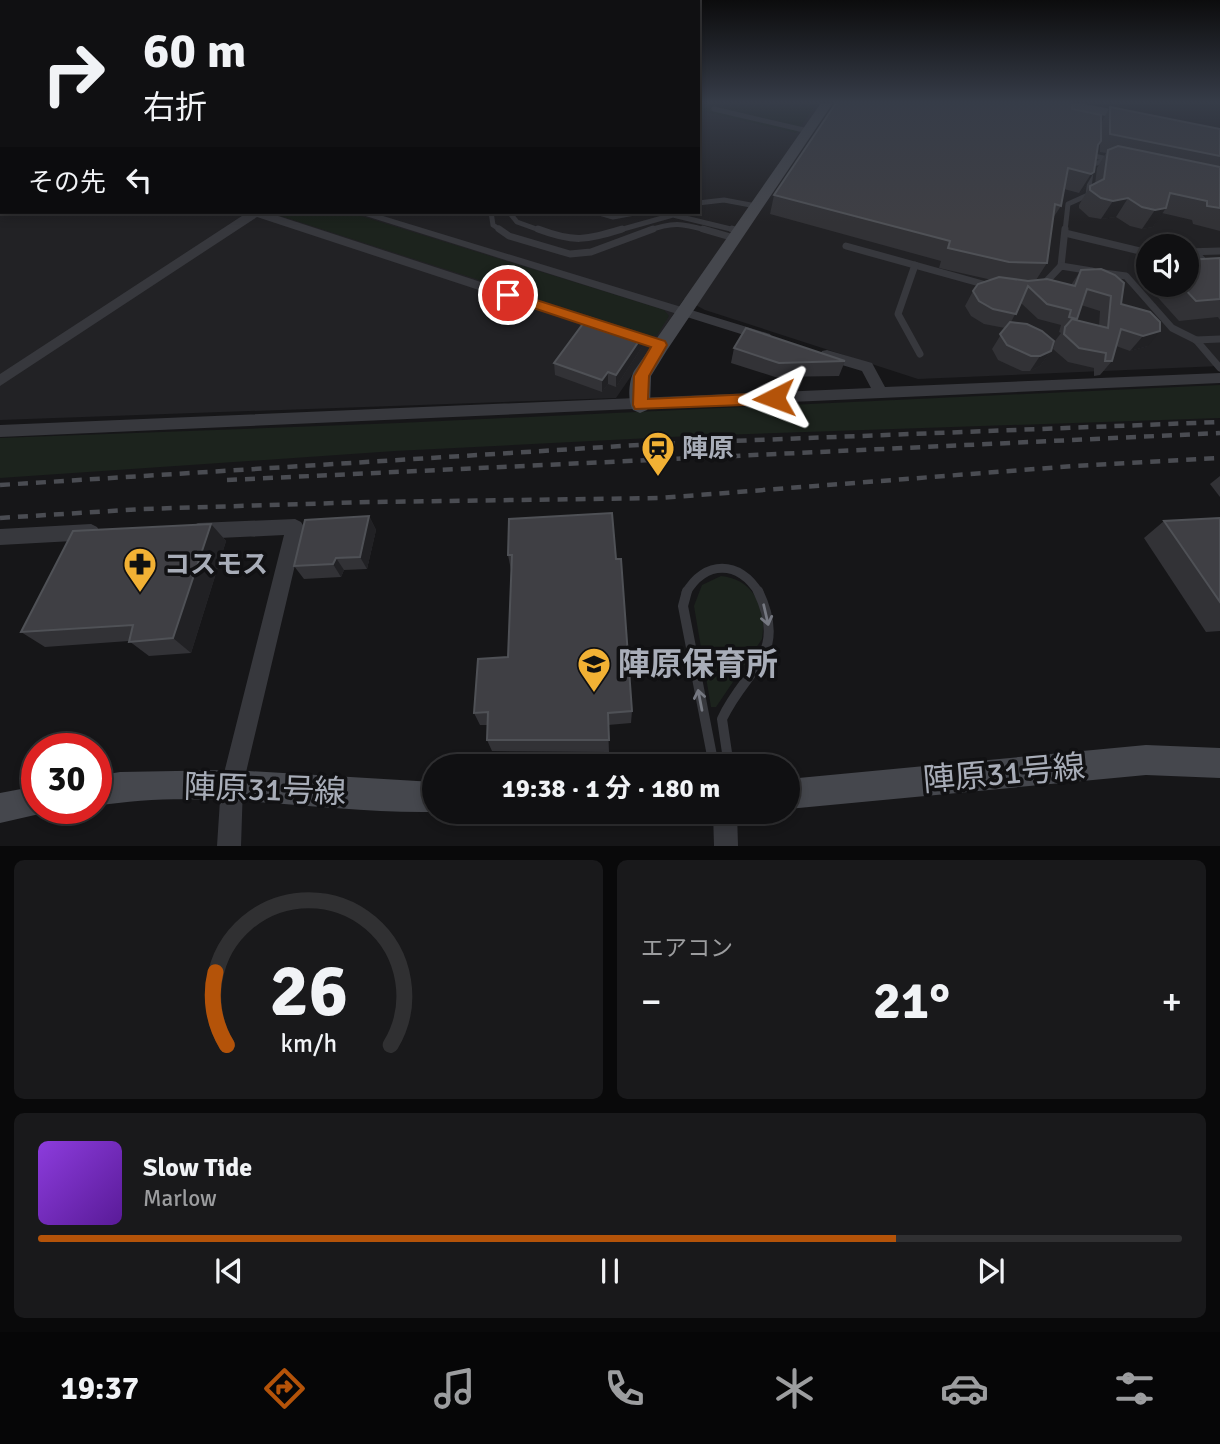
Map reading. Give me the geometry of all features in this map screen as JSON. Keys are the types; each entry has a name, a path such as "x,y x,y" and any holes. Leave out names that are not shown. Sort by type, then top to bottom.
{"street":[{"path":"640,405 641,376 682,312 800,142"},
{"path":"0,380 252,214"},
{"path":"261,214 660,345"},
{"path":"365,214 775,340"},
{"path":"814,352 867,367 881,393"},
{"path":"0,431 1220,378"},
{"path":"185,531 296,527 232,785 229,845"},
{"path":"0,537 105,531"},
{"name":"陣原31号線","path":"800,793 1146,760 1220,763"},
{"name":"陣原31号線","path":"112,788 232,785 422,796"},
{"path":"0,808 21,805"},
{"path":"725,824 726,845"}],"lane":[{"path":"1095,144 1094,156 1116,161"},
{"path":"1031,289 1048,282 1061,266 1068,204 1088,195 1092,164 1102,162 1103,158"},
{"path":"700,203 724,200 756,206"},
{"path":"491,214 493,225 509,236 570,254 591,253 667,224 680,223 736,234"},
{"path":"511,214 517,222 562,238 584,240 673,215 736,234"},
{"path":"603,214 613,217 629,214"},
{"path":"1065,233 1136,250"},
{"path":"846,246 1004,290"},
{"path":"1199,252 1220,251"},
{"path":"1199,259 1220,276"},
{"path":"915,265 898,314 920,354"},
{"path":"1061,266 1126,276 1172,328 1196,341 1220,368"},
{"path":"1196,341 1220,339"},
{"path":"712,754 683,606 684,594 693,577 702,572 725,569 747,577 755,586 761,597 770,632 770,640 763,655 722,719 721,728 729,754"}],"shaded area":[{"path":"700,142 1220,142 1220,366 918,379 705,310 684,299 616,398 0,420 0,214 700,214"},
{"path":"275,214 354,214 664,310 669,316 657,335 652,336"},
{"path":"1220,385 1220,418 690,436 395,451 0,478 0,438 399,423"},
{"path":"721,576 732,578 750,589 760,607 763,628 762,639 716,707 711,707 694,606 702,585"}],"building":[{"path":"809,142 1100,142 1094,172 1091,174 1068,168 1061,206 1055,204 1047,263 1009,262 948,248 950,241 774,195"},
{"path":"1152,142 1220,142 1220,156"},
{"path":"1118,146 1220,167 1220,208 1207,206 1207,201 1170,193 1166,208 1155,210 1142,207 1128,198 1113,201 1101,198 1090,190 1090,186 1104,179 1108,150"},
{"path":"1220,258 1220,299 1196,301 1192,297 1199,297 1199,259"},
{"path":"1101,269 1115,275 1124,283 1121,304 1150,312 1160,322 1160,331 1143,336 1121,329 1112,361 1105,361 1106,353 1079,348 1064,334 1065,327 1072,319 1108,328 1111,296 1087,289 1077,319 1069,317 1071,310 1047,304 1028,286 1016,314 993,309 979,301 973,291 978,284 999,277 1028,281 1047,279 1075,286 1081,270"},
{"path":"588,317 643,335 616,375 608,372 602,380 554,363"},
{"path":"1010,322 1027,324 1042,331 1054,341 1051,351 1040,356 1031,356 1007,345 1000,334"},
{"path":"746,328 845,361 779,363 734,348"},
{"path":"612,513 616,559 621,559 632,711 608,713 609,740 487,740 488,712 474,713 478,659 508,657 512,555 508,555 509,519"},
{"path":"369,516 360,557 336,558 333,564 294,566 305,520"},
{"path":"1220,518 1220,602 1164,521"},
{"name":"コスモス","path":"211,524 173,638 129,642 133,625 21,632 73,531"}],"railway":[{"path":"0,485 654,444 1220,422"},
{"path":"227,480 1220,433"},
{"path":"0,518 142,509 369,502 660,498 1074,466 1220,458"}],"place":[{"name":"陣原","path":"658,478"},
{"name":"コスモス","path":"140,594"},
{"name":"陣原保育所","path":"594,694"}],"route":[{"path":"508,295 660,345 641,376 640,405 774,398"}]}
